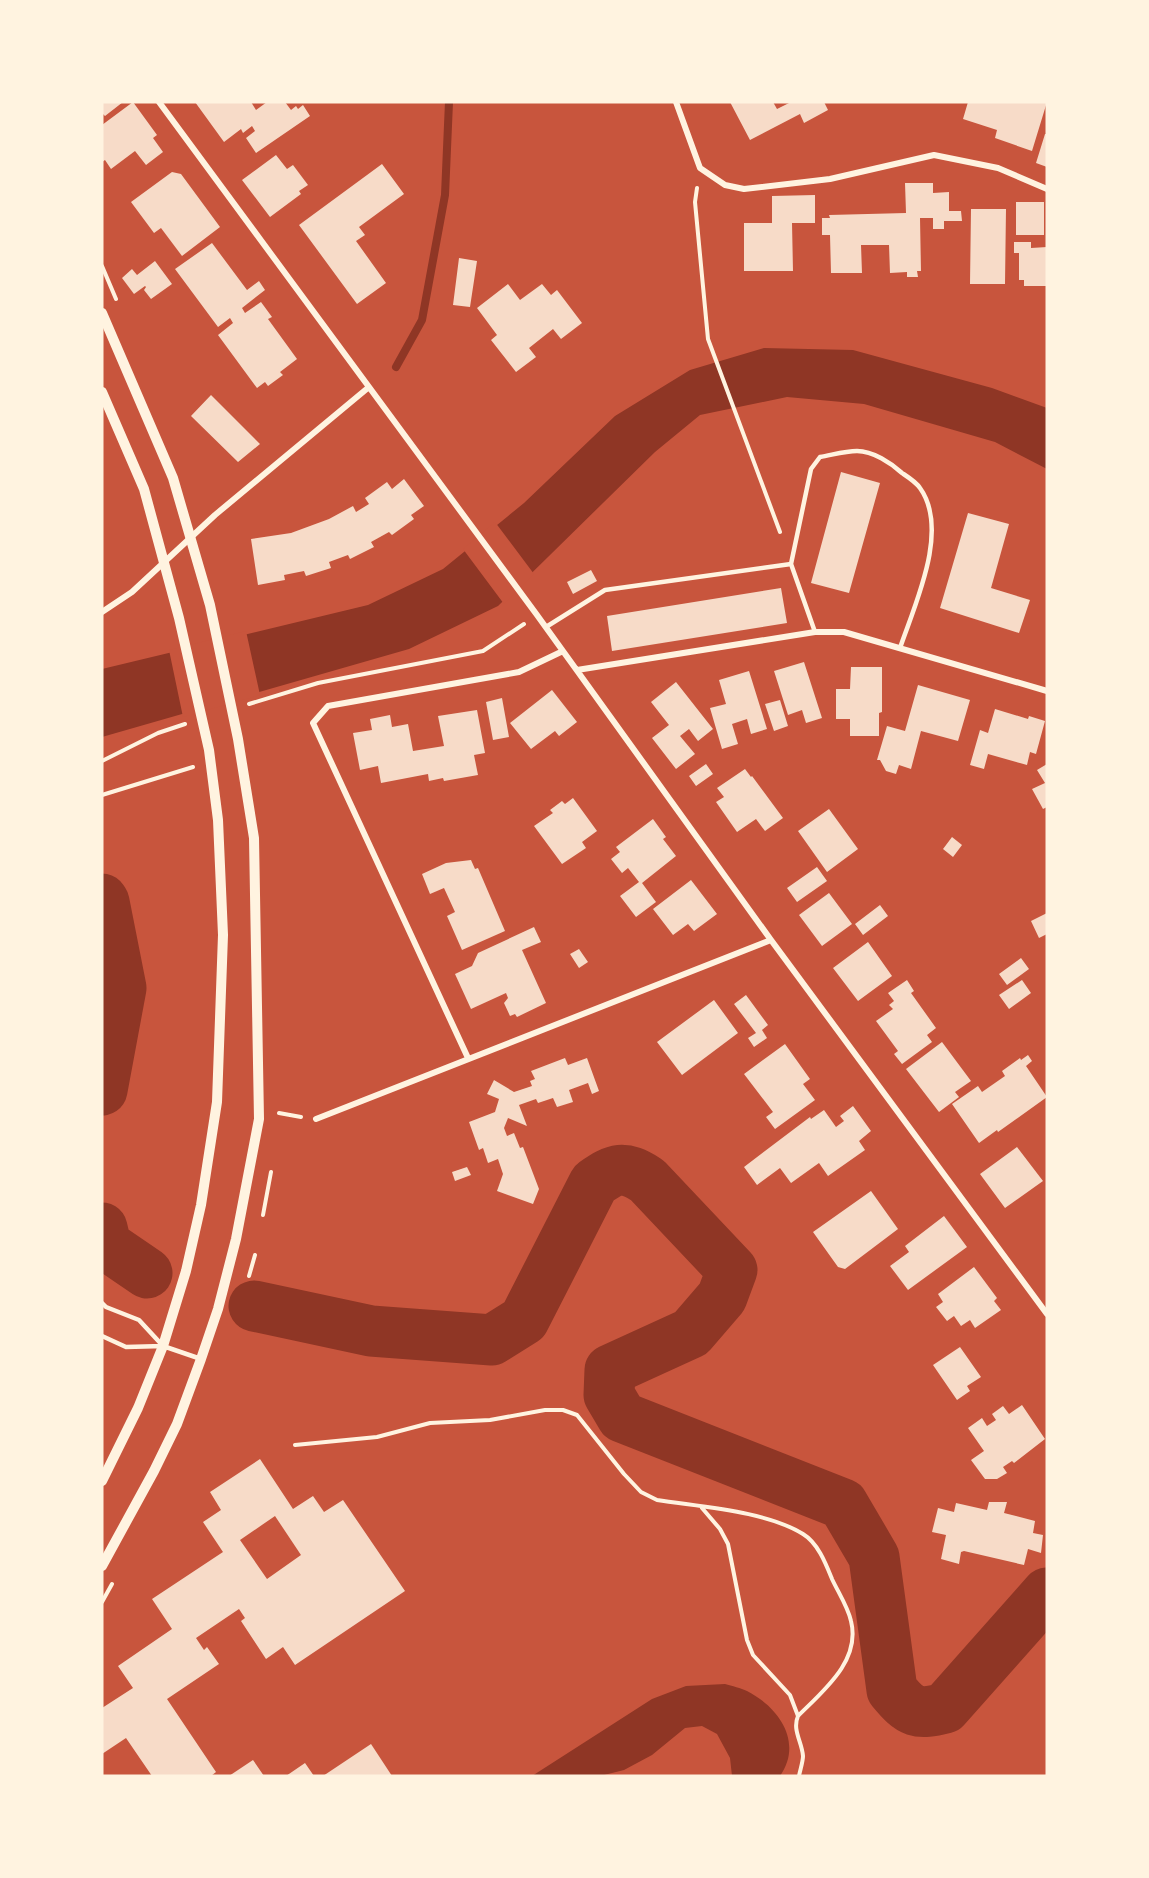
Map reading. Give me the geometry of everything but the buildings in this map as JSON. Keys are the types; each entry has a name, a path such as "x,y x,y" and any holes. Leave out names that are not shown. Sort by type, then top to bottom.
{"street":[{"path":"159,102 530,604 771,940 1047,1314"},
{"path":"676,102 700,168 725,184 744,189 830,178 934,155 998,168 1047,189"},
{"path":"102,313 173,478 210,605 238,740 254,838 259,1119 236,1239 218,1309 201,1359 177,1424 102,1566"},
{"path":"102,612 132,592 191,538 369,387"},
{"path":"102,392 144,489 179,618 211,762 218,830 223,924 217,1102 196,1227 186,1271 163,1346 138,1408 102,1481"},
{"path":"577,670 815,632 844,632 1047,691"},
{"path":"468,1058 313,723 328,706 519,672 563,651"},
{"path":"316,1119 771,940"}],"lane":[{"path":"815,632 791,564 811,469 820,457 858,451 875,455 919,486 930,512 932,534 930,557 900,648"},
{"path":"546,627 604,590 791,564"},
{"path":"102,1303 106,1307 139,1320 163,1346"},
{"path":"102,1336 126,1347 163,1346 201,1359"}],"path":[{"path":"700,168 695,202 708,339 738,415 791,564"},
{"path":"249,704 318,683 483,651 537,615"},
{"path":"102,761 158,733 192,722"},
{"path":"102,795 211,762"},
{"path":"278,1113 316,1119"},
{"path":"295,1445 377,1437 430,1423 490,1420 545,1410 563,1410 577,1416 641,1492 657,1500 771,1519 806,1535 826,1564 851,1621 853,1640 847,1659 827,1687 798,1716"},
{"path":"701,1507 720,1528 728,1544 747,1641 753,1654 790,1695 798,1716 796,1728 803,1757 799,1776"}],"shaded area":[{"path":"764,348 853,350 992,388 1047,408 1047,469 995,442 864,404 787,397 700,415 655,452 498,606 409,649 102,737 102,669 368,605 443,569 524,503 615,416 690,370"},
{"path":"725,1684 745,1690 759,1698 778,1717 784,1727 789,1751 787,1764 780,1776 732,1776 730,1758 717,1734 702,1726 685,1728 652,1755 624,1770 600,1776 532,1776 652,1699 686,1686"}],"pier":[{"path":"495,522 534,574 504,604 463,549"},
{"path":"246,631 260,695 183,717 169,650"}],"waterway":[{"path":"396,367 422,320 445,195 449,102"},
{"path":"102,899 121,988 102,1090"},
{"path":"254,1306 371,1331 492,1340 524,1320 594,1183 620,1170 632,1172 647,1180 732,1270 722,1297 691,1333 610,1370 609,1395 622,1417 843,1504 874,1557 892,1690 904,1704 921,1711 945,1708 1047,1593"},
{"path":"102,1228 106,1245 147,1273"}]}
